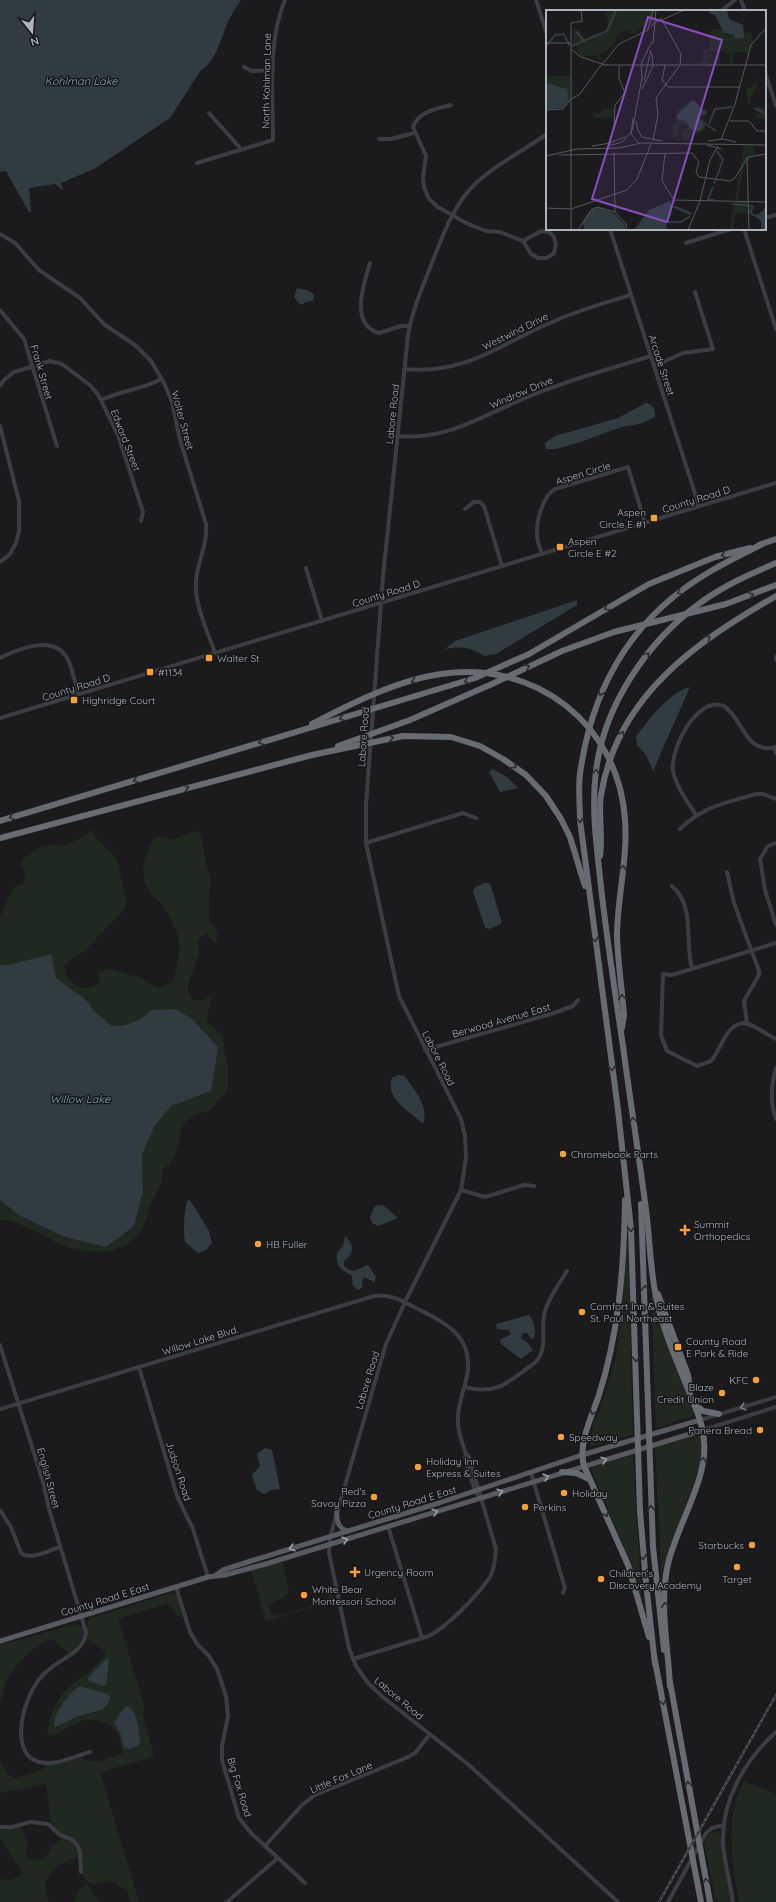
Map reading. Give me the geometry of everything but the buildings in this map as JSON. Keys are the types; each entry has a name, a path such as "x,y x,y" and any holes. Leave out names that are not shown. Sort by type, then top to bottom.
{"highway":[{"path":"0,821 475,678 529,654 655,581 715,557 776,539"},
{"path":"701,1902 656,1664 646,1583 640,1511 631,1229 626,1176 580,820 580,776 587,736 596,704 612,670 631,641 653,616 673,598 710,571 762,544"},
{"path":"670,1686 665,1603 666,1575 675,1540 702,1469 705,1449 703,1430 700,1420 662,1321 656,1300 599,867 593,803 596,768 604,732 621,695 642,662 664,634 701,602 742,578 776,563"},
{"path":"312,755 410,720 478,691 562,651 614,632 726,604 776,585"},
{"path":"599,867 601,853 601,796 614,749 625,727 646,695 671,667 720,629 776,596"},
{"path":"298,731 335,712 388,690 424,678 452,672 496,674 529,684 552,694 576,714 596,736 613,769 623,800 626,820 617,937 624,1015 621,1036"},
{"path":"0,838 312,755 403,736 451,737 480,746 503,759 526,775 546,796 561,819 570,837 590,900"},
{"path":"0,842 94,812"},
{"path":"638,1158 643,1232 653,1547 661,1627 670,1686 710,1902"},
{"path":"626,1176 623,1252 615,1329 605,1377 587,1430 582,1455 584,1466 628,1565 656,1664"},
{"path":"694,1403 703,1411 719,1414"},
{"path":"562,1472 576,1473 590,1479"}],"main road":[{"name":"County Road E East","path":"215,1576 229,1568 531,1473 582,1455 700,1420"},
{"name":"County Road E East","path":"0,1641 208,1577 225,1575 328,1545 703,1430"},
{"path":"337,1510 337,1519 340,1527 345,1531 351,1530"}],"street":[{"name":"North Kohlman Lane","path":"241,150 273,140 273,70 275,32 285,0"},
{"path":"536,0 546,31"},
{"path":"722,10 735,0"},
{"path":"741,0 745,10"},
{"path":"244,67 252,70 273,70"},
{"path":"766,75 776,106"},
{"path":"451,104 420,116 413,127 414,133 426,156 423,177 424,187 429,199 438,208 486,231 500,232 523,241 531,254 538,258 547,258 554,253 556,245 554,237 549,232 541,231 523,241"},
{"path":"197,163 241,150 208,113"},
{"path":"379,139 391,139 414,133"},
{"name":"Labore Road","path":"546,135 476,182 463,197 452,215 415,305 409,326 376,661 366,843 399,996 461,1119 465,1136 466,1158 461,1190 405,1302 386,1344 328,1545 345,1632 353,1658 363,1677 373,1688 474,1769 618,1902"},
{"path":"766,218 776,215"},
{"name":"Arcade Street","path":"610,230 699,506"},
{"path":"686,243 728,230"},
{"path":"744,230 776,329"},
{"name":"Walter Street","path":"0,234 15,243 48,277 80,298 111,330 141,350 151,361 161,379 172,402 180,440 206,524 207,537 196,576 196,590 215,653"},
{"path":"370,262 361,300 363,315 368,327 380,333 400,326 409,326"},
{"path":"654,366 683,353 713,349 695,292"},
{"name":"Westwind Drive","path":"404,369 432,370 464,363 552,322 631,295"},
{"name":"Frank Street","path":"0,310 21,334 57,446"},
{"name":"Windrow Drive","path":"397,436 423,437 452,431 540,392 650,356"},
{"name":"Edward Street","path":"0,386 4,380 14,372 50,361 62,364 91,386 102,400 119,439 143,512 141,521"},
{"path":"102,400 118,393 148,385 161,379"},
{"path":"0,426 18,494 18,537 13,549 0,562"},
{"name":"Aspen Circle","path":"542,554 537,531 545,498 553,490 570,484 628,467 645,523"},
{"name":"County Road D","path":"0,718 776,483"},
{"path":"465,509 474,502 480,502 484,506 502,566"},
{"path":"306,568 322,621"},
{"path":"0,658 36,646 53,645 63,653 68,661 79,694"},
{"path":"696,815 679,787 674,775 673,764 675,754 687,726 697,713 712,704 724,706 753,744 764,749 775,747 776,754"},
{"path":"680,828 706,809 756,794 763,794 776,799"},
{"path":"366,843 463,813 476,818"},
{"path":"776,843 768,846 760,859 764,885 776,923"},
{"path":"727,872 734,903 759,971 759,975 744,1001 747,1024"},
{"path":"672,886 681,894 687,912 689,957 692,968"},
{"path":"776,943 672,975 663,974 661,1035 667,1051 697,1066 712,1061 730,1030 739,1025 747,1024 776,1039"},
{"name":"Berwood Avenue East","path":"425,1050 551,1014 573,1006 578,1000"},
{"path":"776,1068 772,1091 772,1103 776,1119"},
{"path":"461,1190 484,1197 524,1185 534,1186"},
{"path":"464,1387 483,1391 494,1389 536,1362 543,1350 544,1315 567,1271"},
{"name":"Willow Lake Blvd.","path":"0,1410 374,1296 387,1295 405,1302 444,1322 458,1335 465,1348 468,1362 458,1420 466,1454 465,1458 480,1498 496,1549 495,1564 490,1576 440,1630 422,1638 353,1658"},
{"name":"English Street","path":"0,1345 43,1482 47,1502 86,1632 83,1641 72,1654 51,1667 36,1684 27,1702 20,1735 26,1753 42,1762 55,1763 90,1752"},
{"name":"Judson Road","path":"139,1367 177,1496 193,1529 208,1577"},
{"name":"County Road E East","path":"700,1420 776,1397"},
{"name":"County Road E East","path":"703,1430 776,1407"},
{"path":"531,1473 566,1588 563,1593"},
{"path":"0,1510 11,1527 21,1553 25,1556 30,1556 60,1547"},
{"path":"388,1526 422,1638"},
{"name":"Big Fox Road","path":"176,1587 190,1632 197,1644 209,1656 217,1669 226,1696 228,1716 221,1753 237,1811 246,1828 305,1883"},
{"path":"733,1902 724,1852 724,1825 729,1800 738,1780 757,1752 776,1732"},
{"name":"Little Fox Lane","path":"265,1846 302,1805 314,1795 406,1758 415,1753 430,1734"},
{"path":"0,1824 2,1827 12,1827 30,1822 49,1824 60,1835 71,1839 77,1845 80,1852 81,1872"},
{"path":"668,1902 706,1833 712,1828 724,1825"},
{"path":"227,1902 278,1858"}],"shaded area":[{"path":"92,830 97,839 117,859 127,903 124,910 85,950 64,966 67,977 78,987 89,988 99,984 98,972 109,969 142,978 159,988 173,981 179,947 177,933 166,910 150,893 146,886 143,871 144,864 148,850 156,837 174,839 196,831 201,834 206,864 211,880 209,896 209,921 214,925 218,935 216,944 206,933 198,940 199,953 187,988 193,1000 203,1001 212,994 206,1021 222,1035 228,1070 228,1089 210,1111 197,1114 189,1118 184,1123 176,1152 171,1163 163,1169 160,1187 152,1201 146,1222 142,1229 135,1238 126,1245 106,1251 83,1250 55,1243 46,1236 29,1228 0,1219 0,1200 19,1215 65,1237 106,1246 134,1226 143,1192 142,1155 154,1127 171,1106 211,1091 153,1010 134,1021 112,1026 95,1012 86,1000 56,978 9,965 0,965 0,916 14,887 24,884 25,872 20,861 40,847 49,845 64,846 77,840"},
{"path":"626,1246 628,1246 633,1434 589,1447 594,1422 600,1411 616,1357 623,1301"},
{"path":"651,1282 673,1361 695,1415 656,1428"},
{"path":"699,1434 701,1435 701,1446 698,1468 678,1529 662,1588 655,1447"},
{"path":"633,1455 643,1604 619,1536 591,1470 593,1466"},
{"path":"280,1562 283,1564 289,1592 284,1598 268,1604 271,1615 290,1613 317,1604 328,1598 329,1591 332,1594 334,1601 266,1621 251,1570"},
{"path":"171,1593 177,1595 183,1616 177,1615 171,1606 167,1604 118,1619 144,1705 144,1710 142,1713 153,1751 155,1752 153,1753 153,1757 100,1772 139,1902 131,1902 126,1890 120,1888 115,1881 92,1884 85,1877 81,1862 80,1847 60,1833 51,1824 46,1784 0,1793 0,1762 8,1774 15,1778 44,1770 45,1765 56,1765 80,1757 87,1761 100,1761 123,1754 117,1733 106,1723 96,1720 85,1720 50,1736 47,1732 50,1720 63,1693 93,1668 106,1652 87,1639 88,1619"},
{"path":"78,1624 83,1628 82,1636 77,1646 69,1654 53,1639 39,1645 19,1662 6,1682 0,1703 0,1645"},
{"path":"744,1781 776,1794 776,1902 739,1902 731,1840 734,1810"},
{"path":"21,1825 27,1842 26,1854 28,1859 37,1861 43,1859 50,1850 51,1845 56,1844 63,1838 75,1843 79,1856 63,1863 51,1872 48,1878 46,1892 49,1902 0,1902 0,1878 11,1880 21,1875 23,1872 2,1842 0,1828"},
{"path":"717,1831 721,1835 723,1857 731,1902 716,1902 704,1842 710,1834"},
{"path":"87,1884 100,1902 74,1902 79,1890"}],"water":[{"name":"Kohlman Lake","path":"0,0 241,0 228,21 220,43 211,61 201,70 170,118 94,169 61,183 63,189 55,184 29,188 31,212 29,212 6,171 0,172"},
{"path":"297,288 307,290 314,294 313,301 306,302 302,305 298,302 294,297"},
{"path":"646,403 654,408 655,417 640,424 621,427 581,442 556,449 546,449 545,443 555,436 618,418"},
{"path":"577,600 577,605 496,654 484,656 465,648 445,649 455,641"},
{"path":"690,687 653,771 646,755 637,745 636,736 660,707 674,695"},
{"path":"493,769 508,778 518,788 500,792 489,772"},
{"path":"484,883 489,883 491,886 501,920 501,924 489,929 486,928 484,924 473,892 474,888"},
{"name":"Willow Lake","path":"51,954 56,978 86,1000 95,1012 112,1026 125,1025 140,1019 152,1010 176,1009 192,1019 218,1047 211,1091 171,1106 154,1127 142,1155 143,1192 134,1226 106,1247 65,1237 19,1215 0,1200 0,965 9,965"},
{"path":"398,1075 404,1076 420,1098 423,1105 425,1118 423,1124 395,1098 391,1085 392,1078"},
{"path":"190,1200 209,1231 212,1243 206,1250 198,1253 185,1242 185,1211 187,1201"},
{"path":"383,1205 398,1218 378,1226 372,1223 370,1217 375,1206"},
{"path":"345,1236 352,1246 352,1249 350,1255 344,1261 344,1266 354,1271 368,1265 376,1277 374,1282 364,1277 362,1282 363,1287 358,1290 353,1286 352,1276 342,1270 337,1262 337,1253 343,1246"},
{"path":"529,1315 533,1321 535,1333 534,1339 530,1338 528,1333 523,1333 521,1338 528,1343 533,1350 521,1359 501,1344 500,1340 511,1334 509,1330 497,1329 496,1324"},
{"path":"265,1448 272,1450 280,1489 271,1490 264,1494 257,1490 252,1475 260,1466 257,1454"},
{"path":"106,1659 109,1660 106,1685 103,1686 89,1681 88,1678"},
{"path":"78,1687 108,1694 110,1697 108,1704 101,1710 78,1716 55,1727 54,1722 58,1711"},
{"path":"127,1706 131,1708 136,1717 140,1742 138,1746 129,1749 124,1747 120,1732 114,1723"}],"railway":[{"path":"659,1902 776,1695"}],"place":[{"name":"Aspen Circle E #1","path":"654,518"},
{"name":"Aspen Circle E #2","path":"560,547"},
{"name":"Walter St","path":"209,658"},
{"name":"#1134","path":"150,672"},
{"name":"Highridge Court","path":"74,700"},
{"name":"Chromebook Parts","path":"563,1154"},
{"name":"Summit Orthopedics","path":"685,1230"},
{"name":"HB Fuller","path":"258,1244"},
{"name":"Comfort Inn & Suites St. Paul Northeast","path":"582,1312"},
{"name":"County Road E Park & Ride","path":"678,1347"},
{"name":"KFC","path":"756,1380"},
{"name":"Blaze Credit Union","path":"722,1393"},
{"name":"Panera Bread","path":"760,1430"},
{"name":"Speedway","path":"561,1437"},
{"name":"Holiday Inn Express & Suites","path":"418,1467"},
{"name":"Holiday","path":"564,1493"},
{"name":"Red's Savoy Pizza","path":"374,1497"},
{"name":"Perkins","path":"525,1507"},
{"name":"Starbucks","path":"752,1545"},
{"name":"Target","path":"737,1567"},
{"name":"Urgency Room","path":"355,1572"},
{"name":"Children's Discovery Academy","path":"601,1579"},
{"name":"White Bear Montessori School","path":"304,1595"}]}
